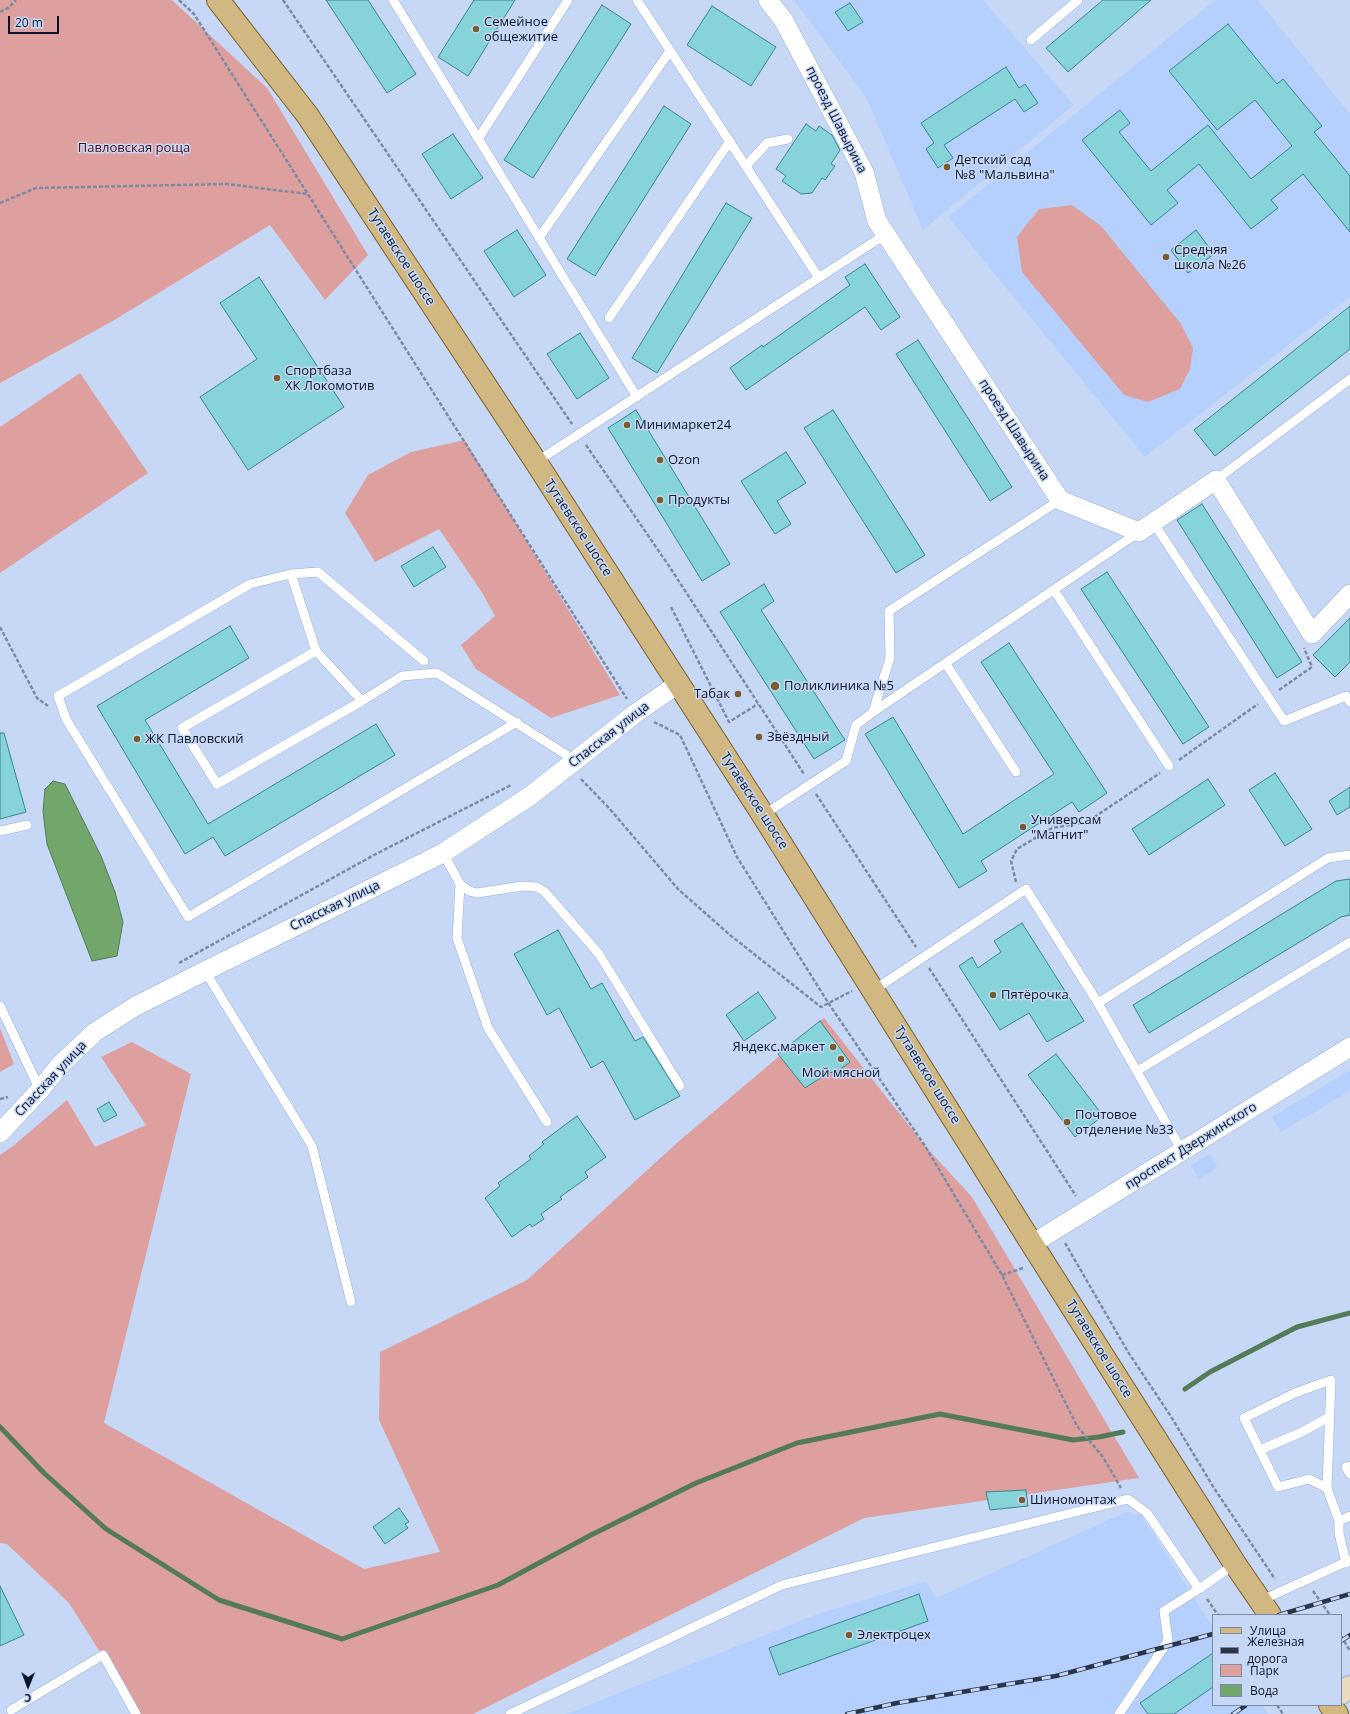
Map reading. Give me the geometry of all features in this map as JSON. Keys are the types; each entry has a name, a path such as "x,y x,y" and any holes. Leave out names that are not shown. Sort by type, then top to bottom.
{"main road":[{"name":"Тутаевское шоссе","path":"218,0 308,116 536,462 874,990 1032,1244 1235,1564 1265,1608"}],"street":[{"name":"проезд Шавырина","path":"768,0 784,21 864,172 877,221 1060,500"},
{"path":"1060,500 1146,527 1216,480 1312,634 1350,594"},
{"name":"Спасская улица","path":"0,1133 60,1066 95,1032 136,1006 205,970 442,853 530,796 636,713 678,684"},
{"name":"проспект Дзержинского","path":"1032,1244 1350,1047"}],"lane":[{"path":"393,0 637,398"},
{"path":"478,139 568,0"},
{"path":"637,0 820,278"},
{"path":"1031,40 1078,0"},
{"path":"539,238 670,51"},
{"path":"746,166 767,143 788,138"},
{"path":"610,318 730,142"},
{"path":"536,462 637,398 886,234"},
{"path":"1216,480 1350,379"},
{"path":"873,712 890,658 889,611 1060,500"},
{"path":"762,815 846,761 856,725 873,712 946,664 1146,527 1284,721 1346,696 1350,702"},
{"path":"424,661 318,572 291,574 250,584 58,696 66,719 188,917 517,722"},
{"path":"291,574 316,651 362,701"},
{"path":"1054,590 1169,766"},
{"path":"316,651 182,728 217,784 362,701 402,676 437,673 517,722 576,761"},
{"path":"946,664 1016,772"},
{"path":"0,831 27,826"},
{"path":"442,853 460,884 469,891 477,893 523,886 536,887 544,891 599,954 680,1086"},
{"path":"1098,1003 1328,858 1350,855"},
{"path":"460,884 457,938 488,1028 547,1122"},
{"path":"874,990 923,959 1026,889 1098,1003 1182,1151"},
{"path":"1137,1071 1350,942"},
{"path":"205,970 312,1146 351,1302"},
{"path":"0,1006 40,1090"},
{"path":"1265,1608 1305,1580 1348,1562 1339,1533 1339,1521 1326,1488 1331,1380 1295,1393 1244,1418 1278,1487 1309,1479 1326,1488"},
{"path":"1260,1450 1302,1432 1329,1417"},
{"path":"1350,1466 1346,1467 1350,1474"},
{"path":"510,1714 782,1585 1128,1498 1147,1513 1199,1589"},
{"path":"1339,1521 1350,1516"},
{"path":"1119,1714 1168,1641 1164,1611 1235,1564"},
{"path":"11,1710 103,1654 136,1714"}],"path":[{"path":"0,12 8,8 16,0"},
{"path":"179,0 194,14 636,713 680,735 737,856 829,1004 929,1152 1002,1275 1077,1426 1103,1457 1128,1498"},
{"path":"283,0 669,566 1086,1211"},
{"path":"0,203 36,188 226,184 308,194"},
{"path":"671,607 729,722 758,704"},
{"path":"0,627 36,698 66,719"},
{"path":"1070,1238 1064,1242 1128,1352 1274,1580 1281,1577"},
{"path":"1305,1580 1323,1602 1329,1614"},
{"path":"1199,1589 1217,1614"},
{"path":"1342,1638 1350,1652"}],"shaded area":[{"name":"Детский сад №8 \"Мальвина\"","path":"794,0 983,0 1074,105 923,230 866,97"},
{"name":"Средняя школа №26","path":"1215,0 1258,0 1350,114 1350,297 1145,457 948,217"},
{"path":"1350,1070 1350,1091 1281,1132 1272,1117"},
{"path":"1210,1154 1218,1167 1199,1179 1191,1165"},
{"path":"1126,1512 1141,1515 1212,1625 1212,1706 1263,1706 1268,1714 566,1714 818,1614 926,1581 936,1598"}],"green space":[{"name":"Павловская роща","path":"0,0 172,0 267,88 368,255 325,300 270,225 111,322 0,383"},
{"path":"1072,205 1101,226 1181,324 1193,348 1190,369 1180,389 1148,402 1124,395 1022,272 1017,237 1039,209"},
{"path":"80,373 148,473 0,573 0,427"},
{"path":"465,440 620,695 551,718 476,669 461,645 495,616 481,591 439,529 375,562 345,513 368,475 411,452"},
{"path":"824,1018 925,1146 972,1197 1139,1478 864,1518 473,1714 139,1714 69,1603 7,1544 0,1543 0,1155 13,1146 67,1100 95,1147 146,1125 101,1057 132,1042 191,1074 104,1423 364,1569 440,1552 379,1420 380,1352 527,1280 678,1142"},
{"path":"0,1028 14,1064 0,1072"}],"water":[{"path":"53,781 65,784 101,856 115,892 123,922 117,956 92,961 47,844 43,812 45,789"}],"building":[{"path":"326,0 368,0 416,74 387,93"},
{"name":"Семейное общежитие","path":"474,0 515,0 468,76 438,57"},
{"path":"1103,0 1151,0 1068,72 1046,48"},
{"path":"850,3 863,22 848,31 835,12"},
{"path":"602,5 631,24 533,178 504,160"},
{"path":"712,6 776,47 751,86 687,45"},
{"path":"1228,24 1277,84 1283,79 1322,126 1314,132 1350,176 1350,232 1303,174 1271,200 1278,208 1251,229 1199,164 1167,190 1178,203 1151,225 1082,140 1120,110 1130,123 1119,132 1151,171 1208,125 1251,179 1292,146 1255,100 1217,130 1169,71"},
{"path":"1006,67 1019,88 1025,84 1038,103 1024,112 1015,99 944,145 953,158 938,168 926,149 934,143 921,123"},
{"path":"664,106 691,124 595,276 567,259"},
{"path":"806,124 816,131 819,126 832,135 840,150 831,164 835,166 825,180 822,178 812,193 801,194 782,181 786,176 776,169"},
{"path":"453,134 483,178 451,199 422,154"},
{"path":"726,203 752,218 657,373 632,358"},
{"path":"517,230 546,275 514,297 484,251"},
{"path":"1196,230 1214,254 1188,273 1171,250"},
{"path":"865,264 900,317 881,330 865,307 746,390 730,368 762,345 763,347 850,285 845,277"},
{"name":"Спортбаза ХК Локомотив","path":"259,277 344,407 248,470 200,397 257,359 220,303"},
{"path":"1350,306 1350,349 1215,456 1194,430"},
{"path":"580,333 609,378 577,399 547,354"},
{"path":"918,340 1012,487 990,501 896,354"},
{"path":"636,410 730,564 702,581 608,428"},
{"path":"833,410 925,555 896,573 804,428"},
{"path":"786,452 806,483 777,501 791,524 775,534 741,481"},
{"path":"1202,504 1302,662 1277,678 1177,520"},
{"path":"433,547 446,567 414,587 401,566"},
{"path":"1107,572 1209,727 1183,744 1081,589"},
{"path":"764,584 774,601 761,610 845,740 814,759 720,612"},
{"path":"1350,618 1350,662 1335,677 1313,655"},
{"name":"ЖК Павловский","path":"230,626 249,658 145,720 208,824 376,724 395,755 225,856 213,837 185,854 97,706"},
{"path":"1009,643 1107,793 1079,812 1072,802 981,861 987,871 959,888 865,734 893,717 963,834 1054,774 981,662"},
{"path":"0,733 4,733 26,812 0,819"},
{"path":"1275,773 1312,829 1285,846 1249,790"},
{"path":"1208,779 1225,805 1149,855 1132,829"},
{"path":"1350,787 1350,807 1337,815 1329,801"},
{"path":"1350,879 1350,915 1341,917 1149,1033 1133,1005 1336,881"},
{"path":"1022,923 1084,1021 1047,1042 1029,1013 1000,1030 959,966 972,957 978,968 1001,952 994,941"},
{"path":"558,930 591,989 602,983 635,1041 643,1037 680,1096 635,1120 603,1061 591,1068 559,1008 547,1015 514,954"},
{"path":"758,992 776,1018 744,1041 726,1015"},
{"path":"820,1021 850,1062 836,1072 828,1073 805,1088 778,1054"},
{"path":"1056,1054 1103,1116 1075,1137 1028,1075"},
{"path":"109,1102 117,1115 104,1122 97,1109"},
{"path":"577,1116 606,1157 585,1172 588,1177 560,1197 562,1199 541,1214 544,1219 532,1227 530,1224 512,1237 485,1198 500,1186 498,1183 531,1159 529,1156 544,1144 542,1142"},
{"path":"1026,1490 1028,1506 990,1510 986,1492"},
{"path":"399,1508 409,1522 405,1524 408,1528 385,1544 373,1527"},
{"path":"0,1586 24,1635 0,1646"},
{"name":"Электроцех","path":"919,1594 928,1621 779,1675 769,1648"},
{"path":"1212,1654 1212,1688 1174,1714 1148,1714 1140,1703"}],"waterway":[{"path":"1185,1389 1210,1372 1297,1327 1350,1313"},
{"path":"0,1427 44,1473 106,1529 219,1600 342,1639 498,1585 591,1535 696,1483 797,1443 940,1414 1073,1440 1123,1432"}],"railway":[{"path":"1282,1614 1350,1594"},
{"path":"847,1714 897,1703 1056,1676 1212,1634"},
{"path":"1342,1640 1350,1635"},
{"path":"1233,1714 1245,1706"}],"place":[{"name":"Семейное общежитие","path":"476,29"},
{"name":"Детский сад №8 \"Мальвина\"","path":"947,167"},
{"name":"Средняя школа №26","path":"1166,257"},
{"name":"Спортбаза ХК Локомотив","path":"277,378"},
{"name":"Минимаркет24","path":"627,425"},
{"name":"Ozon","path":"660,460"},
{"name":"Продукты","path":"660,500"},
{"name":"Поликлиника №5","path":"775,686"},
{"name":"Табак","path":"738,694"},
{"name":"Звёздный","path":"759,737"},
{"name":"ЖК Павловский","path":"137,739"},
{"name":"Универсам \"Магнит\"","path":"1023,827"},
{"name":"Пятёрочка","path":"993,995"},
{"name":"Яндекс.маркет","path":"833,1047"},
{"name":"Мой мясной","path":"841,1059"},
{"name":"Почтовое отделение №33","path":"1067,1122"},
{"name":"Шиномонтаж","path":"1022,1500"},
{"name":"Электроцех","path":"849,1635"}]}
